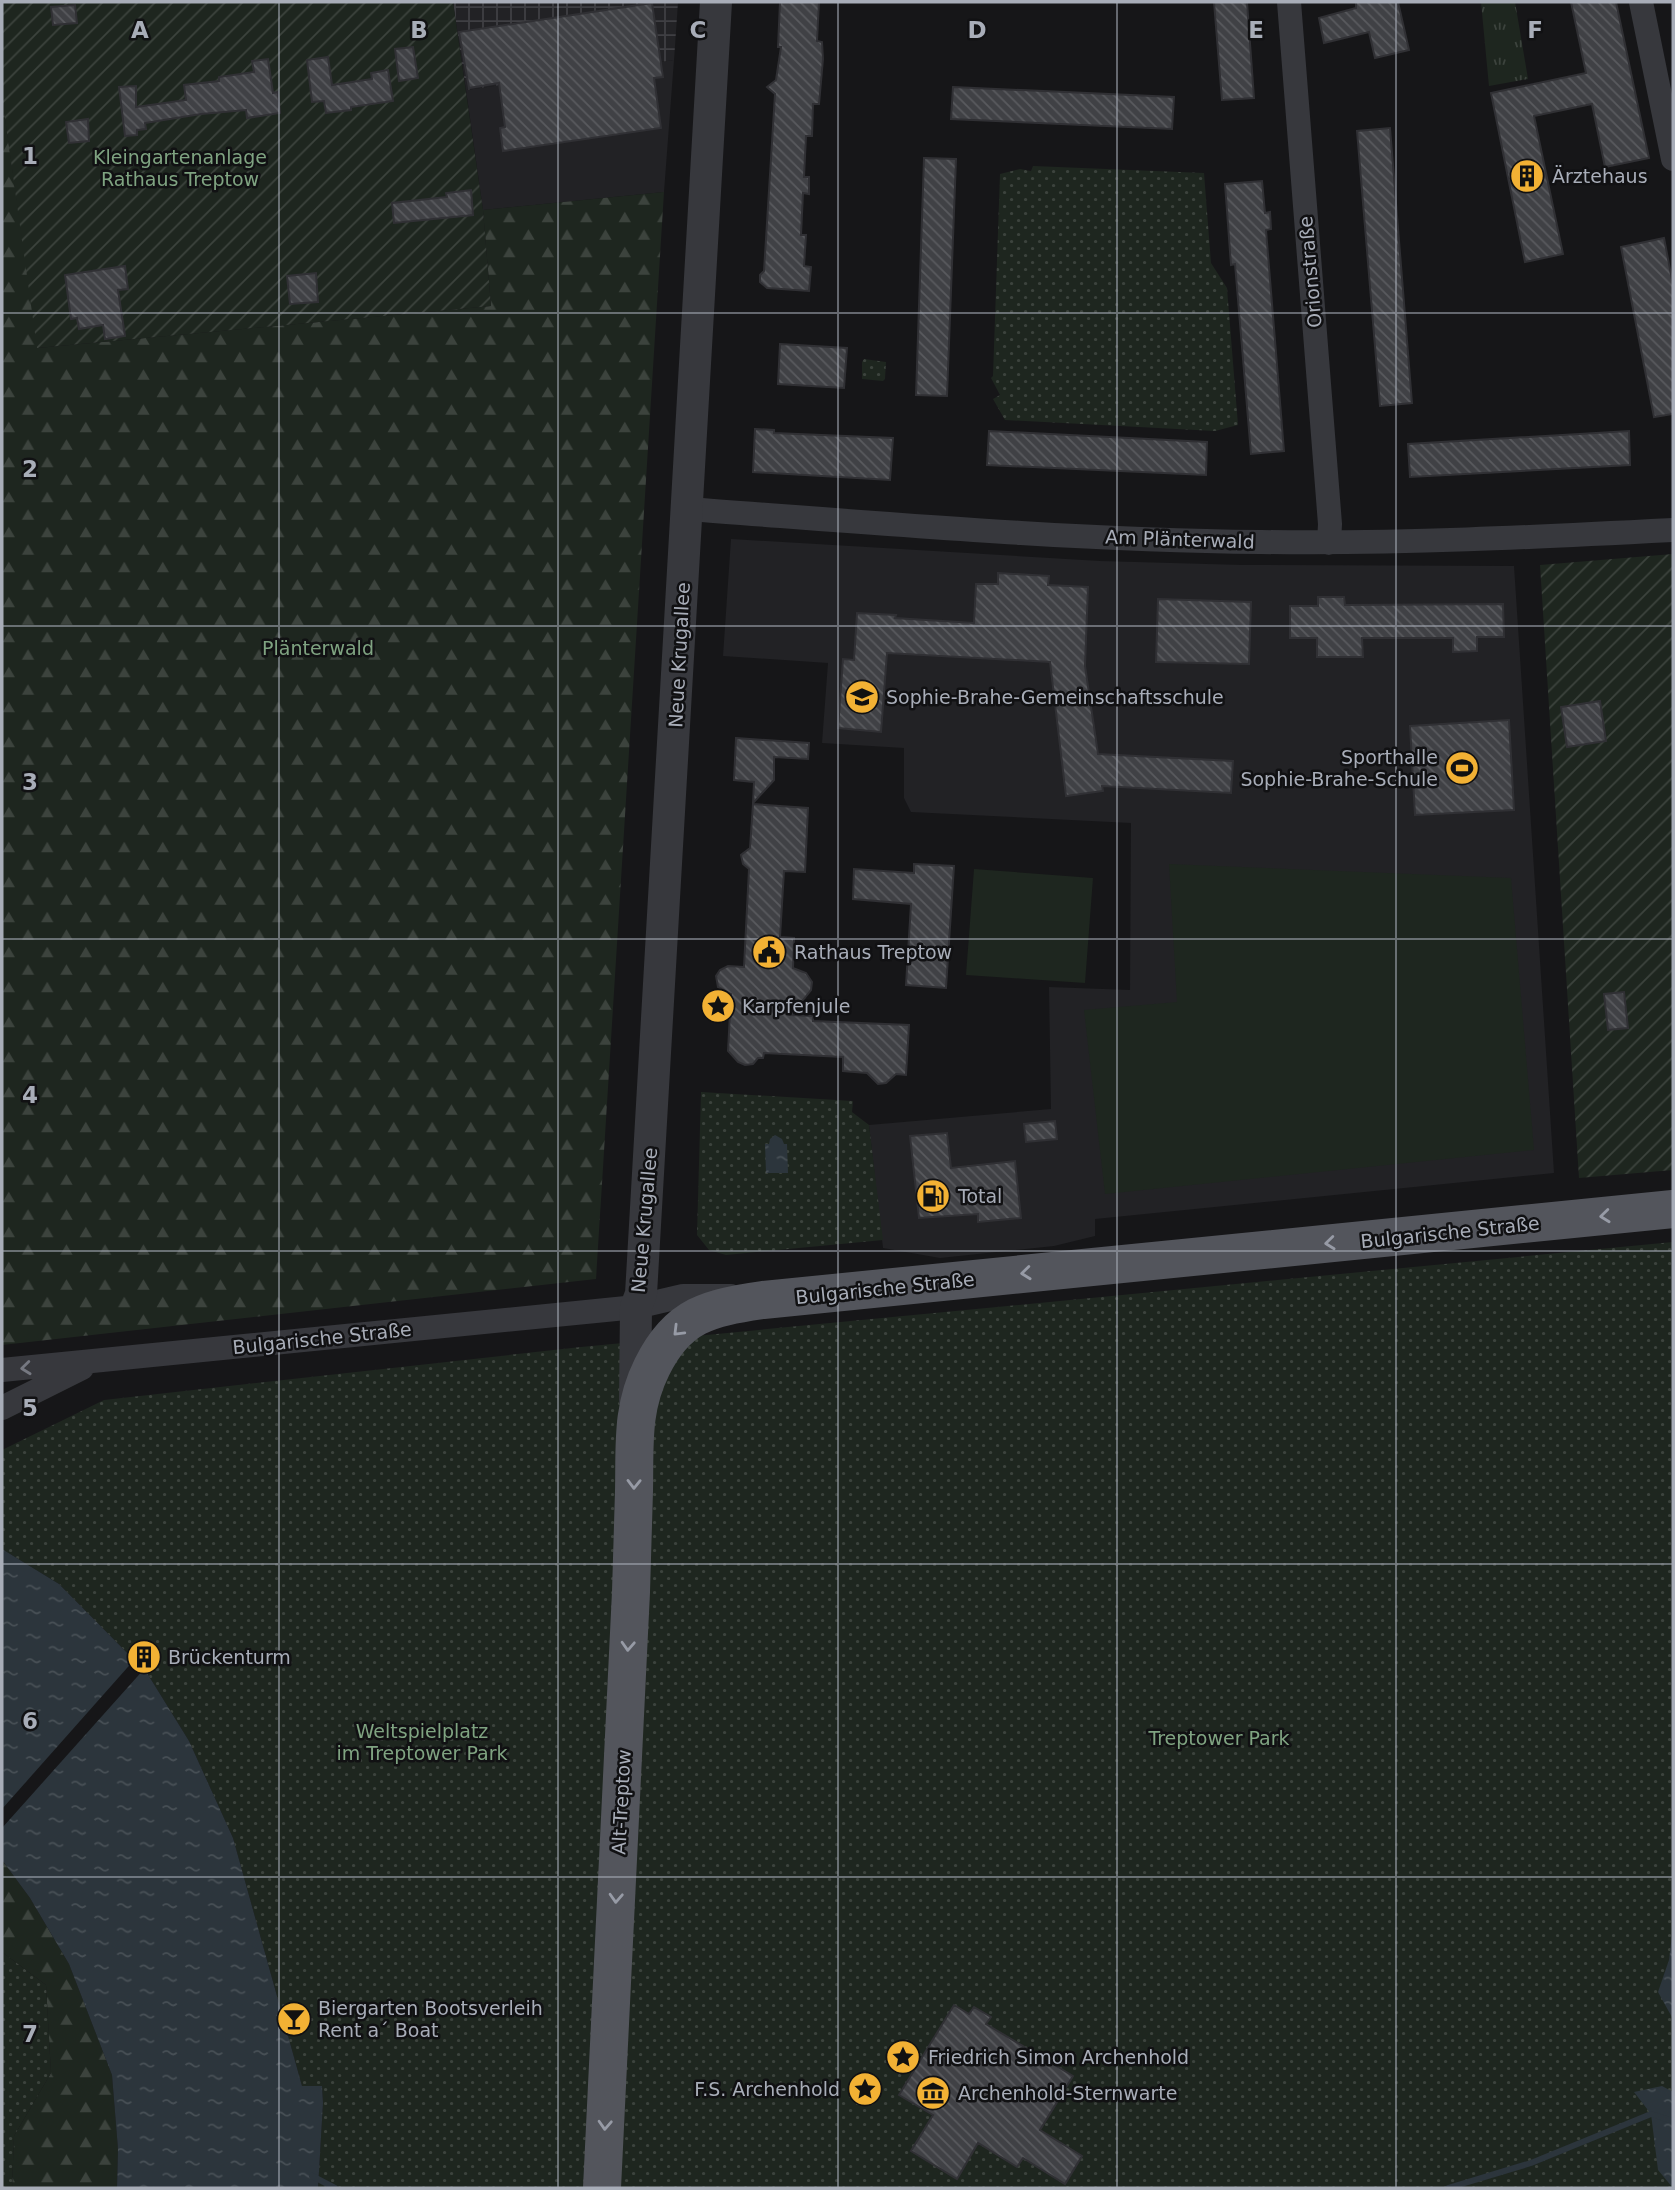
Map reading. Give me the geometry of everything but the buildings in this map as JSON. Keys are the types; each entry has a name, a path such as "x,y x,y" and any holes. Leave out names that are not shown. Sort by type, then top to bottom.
{"main road":[{"name":"Bulgarische Straße","path":"763,1300 1673,1209"},
{"name":"Alt-Treptow","path":"602,2188 633,1553 635,1416 652,1367 673,1335 692,1318 718,1306 763,1300"}],"street":[{"name":"Neue Krugallee","path":"636,1307 641,1294 647,1199 716,2"},
{"name":"Orionstraße","path":"1289,2 1330,524 1329,542"},
{"path":"1641,2 1673,159"},
{"name":"Am Plänterwald","path":"687,509 966,530 1167,540 1433,541 1673,530"},
{"name":"Bulgarische Straße","path":"2,1370 636,1307 683,1296 716,1295 763,1300"},
{"name":"Alt-Treptow","path":"635,1416 636,1307"},
{"name":"Bulgarische Straße","path":"2,1408 98,1359"}],"shaded area":[{"path":"453,2 678,2 674,60 466,90"},
{"path":"674,60 664,192 483,210 466,90"},
{"path":"731,539 1100,561 1243,565 1514,566 1554,1173 1095,1219 1095,1236 1054,1246 940,1258 883,1248 869,1125 1051,1109 1049,987 1130,990 1131,823 911,812 904,798 904,748 822,743 828,663 723,656"}],"green space":[{"name":"Kleingartenanlage Rathaus Treptow","path":"2,2 453,2 483,210 491,306 37,348 2,97"},
{"path":"1481,2 1515,2 1528,79 1489,86"},
{"name":"Plänterwald","path":"2,97 38,348 491,306 483,210 664,192 596,1279 2,1345"},
{"path":"1033,166 1204,173 1211,263 1227,288 1238,425 1215,431 1005,420 993,399 1000,395 991,378 1000,174 1020,169 1031,171"},
{"path":"864,359 886,362 883,381 862,379"},
{"path":"1673,554 1673,1170 1579,1178 1540,565"},
{"path":"1169,864 1511,878 1534,1150 1105,1194 1084,1010 1177,1002"},
{"path":"974,869 1093,878 1085,983 966,975"},
{"path":"701,1092 853,1101 852,1112 869,1125 883,1240 726,1255 709,1250 697,1235"},
{"name":"Treptower Park","path":"1673,1242 1673,2188 318,2188 322,2086 302,2086 233,1838 189,1741 147,1673 59,1584 2,1549 2,1450 104,1400 581,1347"},
{"path":"2,1860 30,1898 69,1964 112,2075 118,2149 117,2188 12,2188 14,2136 51,2073 46,1985 2,1952"},
{"path":"2,1952 46,1985 51,2073 14,2136 12,2188 2,2188"}],"water":[{"path":"775,1135 787,1144 788,1173 766,1173 765,1144 769,1144"},
{"path":"2,1549 59,1584 147,1673 189,1741 233,1838 302,2086 322,2086 318,2188 117,2188 118,2149 112,2075 69,1964 30,1898 2,1860"},
{"path":"1673,1927 1673,2019 1658,1992 1669,1960"},
{"path":"1662,2086 1673,2092 1673,2188 1658,2170 1651,2114 1634,2092"}],"pier":[{"path":"135,1659 145,1668 2,1828 2,1809"}],"waterway":[{"path":"1448,2188 1531,2163 1651,2114 1673,2121"},
{"path":"312,2176 335,2188"}],"place":[{"name":"Ärztehaus","path":"1527,176"},
{"name":"Sophie-Brahe-Gemeinschaftsschule","path":"862,697"},
{"name":"Sporthalle Sophie-Brahe-Schule","path":"1462,768"},
{"name":"Rathaus Treptow","path":"769,952"},
{"name":"Karpfenjule","path":"718,1006"},
{"name":"Total","path":"933,1196"},
{"name":"Brückenturm","path":"144,1657"},
{"name":"Biergarten Bootsverleih Rent a´ Boat","path":"294,2019"},
{"name":"Friedrich Simon Archenhold","path":"903,2057"},
{"name":"F.S. Archenhold","path":"865,2089"},
{"name":"Archenhold-Sternwarte","path":"933,2093"}],"park label":[{"name":"Weltspielplatz im Treptower Park","path":"422,1742"}]}
